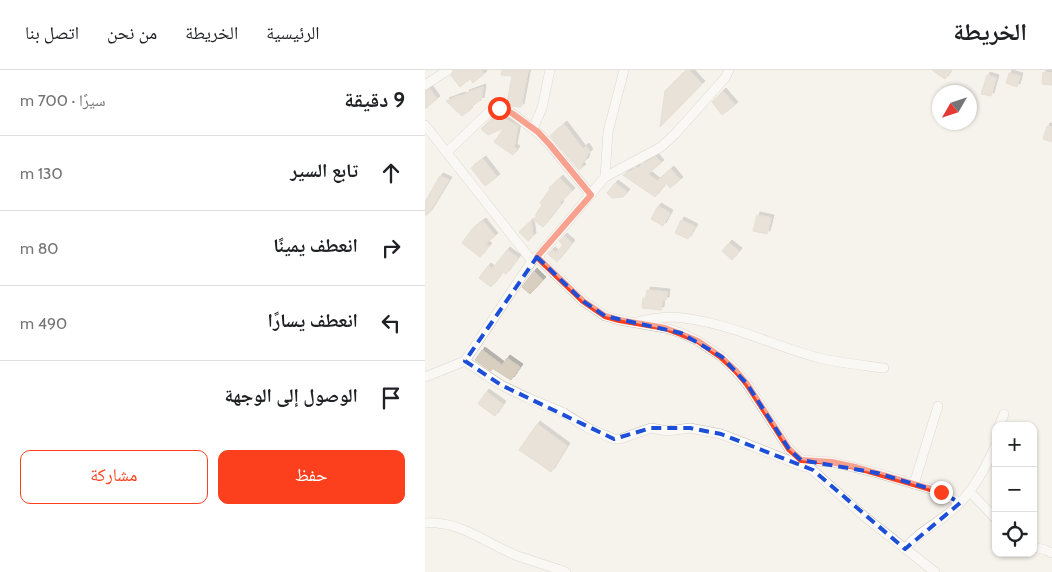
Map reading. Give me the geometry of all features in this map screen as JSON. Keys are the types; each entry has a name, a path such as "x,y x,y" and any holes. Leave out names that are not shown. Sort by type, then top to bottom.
{"street":[{"path":"425,85 448,70"},
{"path":"533,129 542,108 550,70"},
{"path":"605,177 609,132 624,70"},
{"path":"425,378 465,361 534,259 605,177 661,147 725,78 729,70"},
{"path":"447,152 492,109 505,109 533,129 550,145 591,195"},
{"path":"425,125 534,259 583,301 605,316 665,328 698,341 721,357 747,384 789,449 865,517 935,572"},
{"path":"629,322 670,317 693,319 719,325 819,358 884,368"},
{"path":"465,361 501,385 614,439 651,428 667,431 690,428 721,434 813,470"},
{"path":"914,484 938,406"},
{"path":"1001,422 1004,414"},
{"path":"905,549 912,540 951,512 971,492 992,453"},
{"path":"801,460 832,462 877,472 941,492 960,504"},
{"path":"971,492 992,515"},
{"path":"425,523 438,522 457,527 515,554 567,572"},
{"path":"1037,548 1052,553"}],"highlighted area":[{"path":"537,257 583,301 605,316 681,333 722,357 747,384 789,449 801,460 877,473 941,492 960,503 905,549 813,470 721,434 690,428 651,428 614,439 501,385 465,361"}],"building":[{"path":"454,70 481,70 484,74 473,83 470,79 460,87 451,75"},
{"path":"502,70 528,70 521,107 512,106 507,103 512,76 501,75"},
{"path":"686,70 689,70 702,84 660,127 665,91"},
{"path":"932,70 951,70 945,79"},
{"path":"1043,72 1052,73 1052,85 1042,84"},
{"path":"1009,73 1020,76 1017,87 1006,83"},
{"path":"987,75 996,78 991,96 981,94"},
{"path":"483,87 481,101 462,116 446,101 467,95 466,93"},
{"path":"430,89 437,99 425,109 425,91"},
{"path":"723,91 735,105 722,115 712,102"},
{"path":"495,115 500,115 518,126 514,147 517,149 513,155 494,142 504,128 488,135 481,129"},
{"path":"564,124 583,149 586,146 590,152 581,165 583,167 579,170 550,136"},
{"path":"1047,126 1052,127 1052,142 1043,139"},
{"path":"656,157 661,163 648,174 657,181 671,169 680,180 670,188 666,183 655,197 623,175"},
{"path":"483,159 497,177 485,186 471,168"},
{"path":"440,176 449,180 429,213 425,216 425,202"},
{"path":"560,178 572,191 560,203 543,227 533,220 549,188"},
{"path":"615,183 627,192 623,197 612,198 607,193"},
{"path":"658,206 670,213 663,226 651,219"},
{"path":"757,215 771,218 767,234 753,231"},
{"path":"681,220 695,227 688,239 675,233"},
{"path":"483,221 495,236 485,244 489,246 480,257 462,243 472,229"},
{"path":"531,221 533,236 528,241 519,232"},
{"path":"564,236 572,243 557,262 548,254 552,250 556,253 563,245 559,241"},
{"path":"729,243 739,251 732,260 722,251"},
{"path":"507,250 518,258 506,274 503,272 491,287 479,278 488,266 492,269"},
{"path":"534,271 543,280 530,294 522,287"},
{"path":"647,290 667,292 666,300 662,300 661,310 642,308 643,298 646,299"},
{"path":"482,350 502,365 507,358 520,367 511,380 492,368 491,371 475,360"},
{"path":"486,392 503,404 495,416 478,404"},
{"path":"537,424 567,446 551,472 519,450"}],"route":[{"path":"499,108 505,109 538,132 591,195 537,257 583,301 605,316 665,328 698,341 709,348 736,371 747,384 789,449 801,460 832,462 877,472 941,492"}]}
